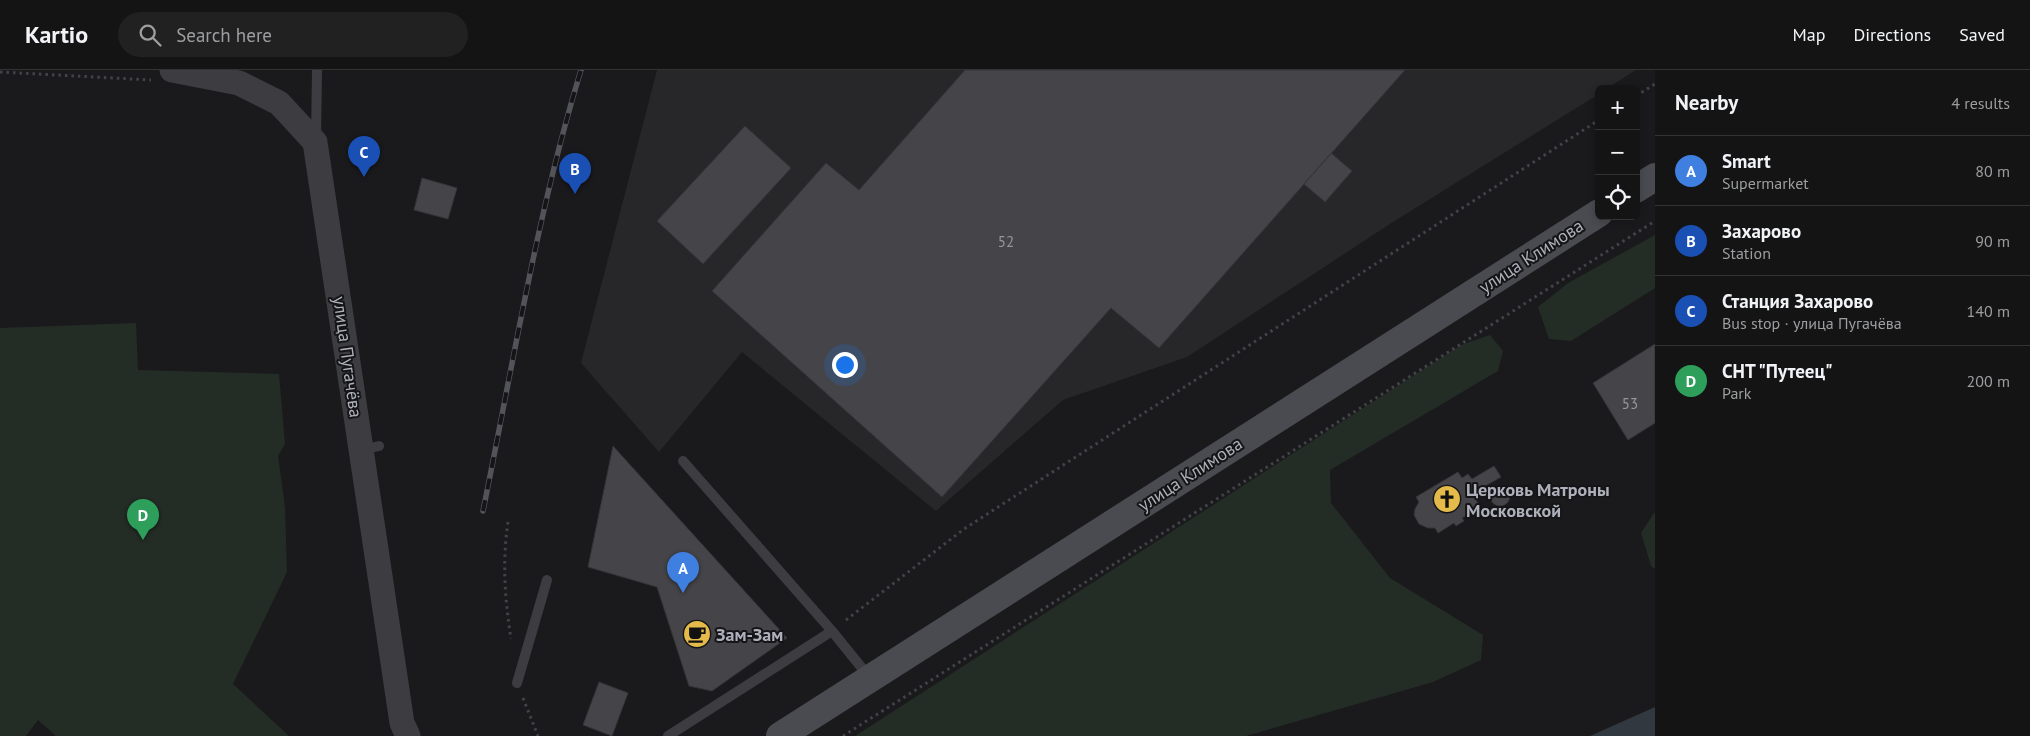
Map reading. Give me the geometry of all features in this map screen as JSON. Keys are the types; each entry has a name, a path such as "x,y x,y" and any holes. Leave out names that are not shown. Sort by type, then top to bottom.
{"main road":[{"path":"1640,186 1655,177"},
{"name":"улица Климова","path":"780,736 1595,216"}],"street":[{"path":"163,75 239,83 279,103 316,142"},
{"name":"улица Пугачёва","path":"316,142 371,448 402,723 408,736"}],"lane":[{"path":"316,142 317,70"},
{"path":"683,461 871,678"},
{"path":"517,683 547,580"},
{"path":"668,736 832,631"}],"path":[{"path":"0,72 163,75"},
{"path":"1640,93 1655,84"},
{"path":"832,631 964,529 1595,123"},
{"path":"843,736 1655,221"},
{"path":"508,522 505,542 504,592 517,683 538,736"}],"shaded area":[{"path":"657,70 1636,70 1612,85 1595,85 1595,96 1393,222 1187,357 1063,400 936,511 742,352 659,452 581,363"},
{"path":"1655,235 1655,288 1571,341 1549,339 1538,307 1568,283"},
{"path":"136,323 138,370 279,374 285,444 278,456 285,507 287,572 233,684 289,736 56,736 38,720 26,736 0,736 0,328"},
{"path":"1490,335 1503,351 1498,371 1330,470 1331,503 1390,578 1483,635 1481,660 1433,682 1246,736 855,736 1461,345"},
{"path":"1654,513 1655,569 1651,566 1641,533"},
{"path":"1655,707 1655,736 1590,736"}],"building":[{"path":"965,70 1405,70 1159,348 1111,308 942,497 712,291 826,163 859,190"},
{"path":"745,126 791,168 703,264 657,221"},
{"path":"1331,153 1352,171 1325,202 1304,184"},
{"path":"422,178 457,188 448,219 414,210"},
{"path":"1655,344 1655,423 1628,440 1593,383"},
{"path":"613,446 787,638 712,691 689,686 657,587 588,567"},
{"name":"Церковь Матроны Московской","path":"1494,466 1501,477 1478,490 1482,496 1476,500 1480,507 1462,518 1464,521 1456,526 1454,523 1438,533 1435,528 1428,528 1419,524 1414,515 1419,502 1416,497 1458,472 1462,478 1468,474 1472,479"},
{"path":"1500,486 1507,489 1510,496 1507,503 1500,506 1493,503 1490,496 1493,489"},
{"path":"599,682 628,693 612,736 583,725"}],"railway":[{"path":"483,511 551,179 581,70"}],"place":[{"name":"Станция Захарово","path":"364,177"},
{"name":"Захарово","path":"575,194"},
{"name":"Церковь Матроны Московской","path":"1447,499"},
{"name":"СНТ \"Путеец\"","path":"143,540"},
{"name":"Smart","path":"683,593"},
{"name":"Зам-Зам","path":"697,634"}]}
